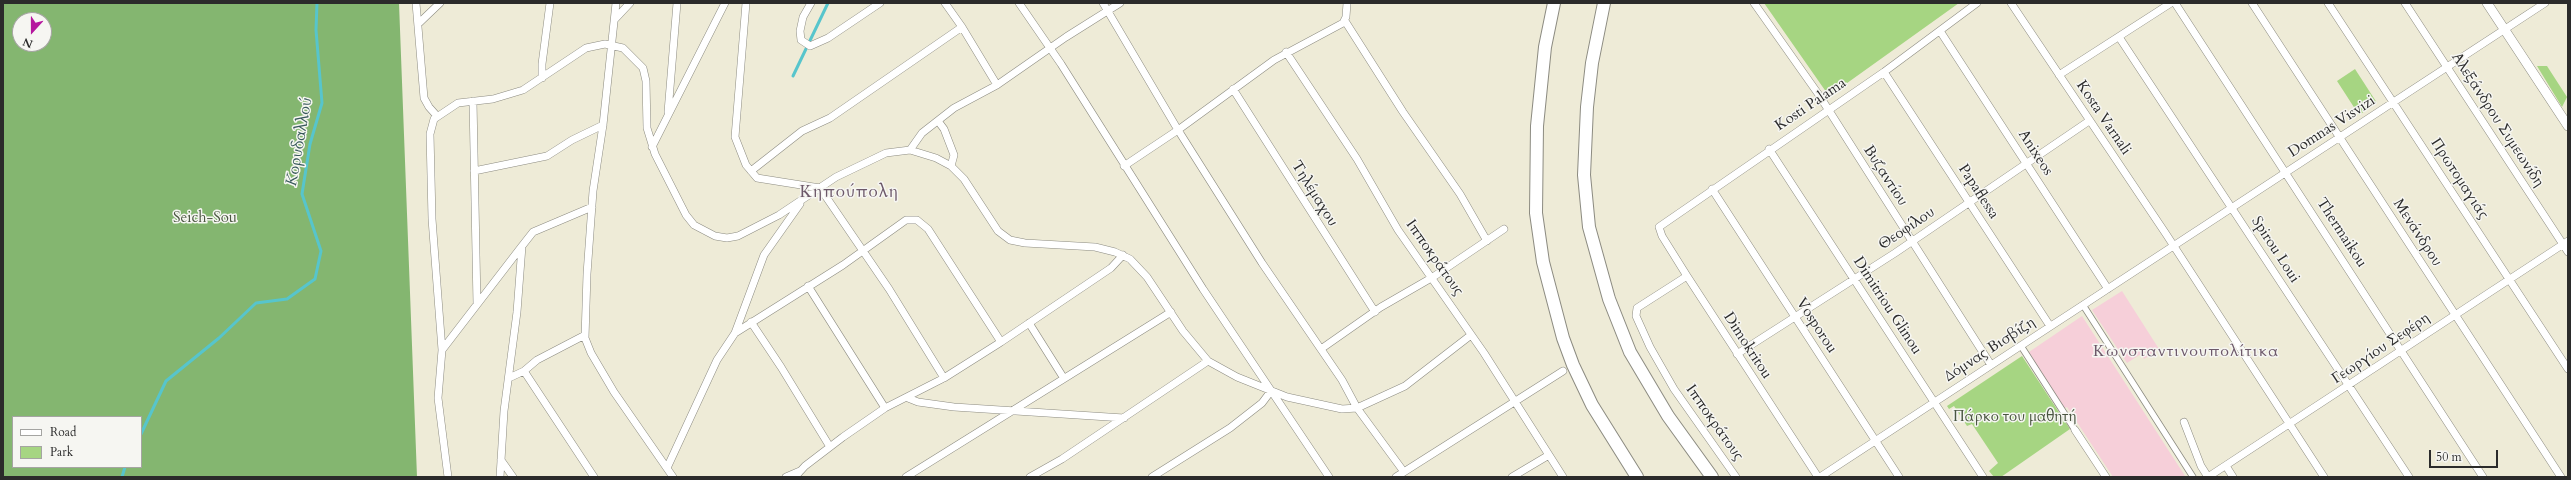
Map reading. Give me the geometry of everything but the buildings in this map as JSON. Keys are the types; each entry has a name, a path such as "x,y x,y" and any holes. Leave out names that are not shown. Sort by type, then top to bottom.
{"highway":[{"path":"1554,3 1545,47 1537,126 1535,194 1541,249 1555,311 1573,365 1592,405 1637,477"},
{"path":"1604,3 1592,63 1587,107 1584,175 1589,227 1611,305 1630,352 1672,422 1712,477"}],"street":[{"path":"416,3 424,98 429,107 437,116"},
{"path":"418,24 440,3"},
{"path":"542,78 542,64 550,3"},
{"path":"616,3 613,44 592,207 585,335 591,353 614,392 673,477"},
{"path":"615,19 630,3"},
{"path":"668,116 677,3"},
{"path":"652,147 725,3"},
{"path":"746,3 735,137 746,165 757,178 820,188 864,250 944,378"},
{"path":"811,3 803,17 800,30 802,40 810,46 828,38 880,3"},
{"path":"945,3 962,27 997,85"},
{"path":"1019,3 1271,391 1329,477"},
{"path":"1103,3 1178,130 1276,284 1321,349 1357,408 1404,474"},
{"path":"910,150 922,133 954,108 997,85 1120,3"},
{"path":"1347,3 1345,21 1403,112 1460,194 1487,240"},
{"name":"Βυζαντίου","path":"1754,3 1828,109 1991,364"},
{"name":"Kosti Palama","path":"1659,227 1828,109 1884,72 1977,3"},
{"name":"Kosta Varnali","path":"2011,3 2174,247 2290,425"},
{"path":"2059,75 2119,38 2171,3"},
{"name":"Thermaikou","path":"2175,3 2287,173 2483,477"},
{"name":"Μενάνδρου","path":"2252,3 2339,139 2561,477"},
{"name":"Πρωτομαγιάς","path":"2328,3 2568,369"},
{"name":"Αλεξάνδρου Συμεωνίδη","path":"2405,3 2447,68 2566,243 2568,252"},
{"path":"2487,3 2568,126"},
{"name":"Domnas Visvizi","path":"2174,247 2545,3"},
{"path":"1124,166 1178,130 1286,52 1345,21"},
{"path":"751,171 802,131 830,118 962,27"},
{"name":"Anixeos","path":"1940,31 2108,289"},
{"name":"Spirou Loui","path":"2119,38 2409,477"},
{"path":"448,477 438,398 442,350 434,264 431,128 437,116 458,104 515,93 542,78 586,48 599,44 613,44 631,54 643,68 646,81 647,128 652,147 686,215 694,225 715,236 727,238 738,236 764,223 804,199 836,177 886,153 910,150 936,158 951,166 964,179 993,224 1006,238 1019,242 1100,248 1123,255 1140,268 1208,362 1271,391 1313,404 1346,410 1357,408 1410,383 1446,352 1471,334"},
{"name":"Ιπποκράτους","path":"1286,52 1357,159 1398,230 1433,277 1563,477"},
{"name":"Papaflessa","path":"1884,72 2050,326"},
{"name":"Τηλέμαχου","path":"1233,89 1375,312"},
{"path":"473,101 477,304"},
{"path":"938,121 944,129 954,155 951,166"},
{"name":"Θεοφίλου","path":"1737,354 1855,279 2089,121"},
{"path":"474,171 547,156 572,140 603,125"},
{"name":"Dimitriou Glinou","path":"1769,150 1855,279 1933,402 1983,477"},
{"name":"Vosporou","path":"1712,189 1899,477"},
{"path":"667,468 717,360 735,334 764,255 804,199"},
{"path":"442,350 534,232 592,207"},
{"path":"735,334 751,322 864,250 910,218 923,223 1000,342"},
{"name":"Dimokritou","path":"1659,227 1662,236 1687,276 1819,477"},
{"path":"1321,349 1375,312 1433,277 1504,229"},
{"name":"Γεωργίου Σεφέρη","path":"2208,477 2290,425 2455,314 2566,243"},
{"path":"500,477 504,411 509,378 522,246"},
{"name":"Δόμνας Βισβίζη","path":"1819,477 1876,441 1991,364 2174,247"},
{"path":"786,477 798,474 830,447 885,408 908,398 944,378 1029,323 1111,268 1123,255"},
{"name":"Ιπποκράτους","path":"1687,276 1637,308 1636,316 1650,347 1674,389 1736,477"},
{"path":"808,286 885,408"},
{"path":"2083,305 2193,477"},
{"path":"906,477 1063,377 1171,312"},
{"path":"751,322 786,373 830,447"},
{"path":"1029,323 1063,377"},
{"path":"509,378 524,371 537,360 585,335"},
{"path":"2020,346 2106,477"},
{"path":"1030,477 1124,418 1208,362"},
{"path":"524,371 594,477"},
{"path":"1396,477 1404,474 1563,371"},
{"path":"1152,477 1230,428 1262,403 1271,391"},
{"path":"908,398 932,405 1124,418"},
{"path":"2184,422 2199,461 2208,477"},
{"path":"2290,425 2324,477"},
{"path":"1512,477 1549,455"},
{"path":"501,460 513,477"},
{"path":"2226,466 2233,477"}],"shaded area":[{"path":"2122,291 2159,349 2144,359 2141,354 2127,363 2092,310"},
{"path":"2082,316 2185,476 2184,477 2113,477 2067,407 2063,409 2026,354"}],"green space":[{"name":"Seich-Sou","path":"3,3 399,3 417,477 3,477"},
{"path":"1764,3 1959,3 1829,96"},
{"path":"2537,66 2547,66 2567,97 2562,107"},
{"path":"2355,69 2377,103 2359,115 2337,81"},
{"name":"Πάρκο του μαθητή","path":"2022,356 2070,429 2001,477 1994,477 1989,471 1998,463 1972,424 1967,426 1954,406 1949,409 1947,406"}],"waterway":[{"name":"Κορυδαλλού","path":"142,432 166,381 219,338 256,303 287,299 315,279 321,251 302,194 310,144 322,103 316,30 317,3"},
{"path":"793,76 828,3"},
{"name":"Κορυδαλλού","path":"122,477 125,468"}],"district":[{"name":"Κηπούπολη","path":"849,193"},
{"name":"Κωνσταντινουπολίτικα","path":"2186,352"}]}
